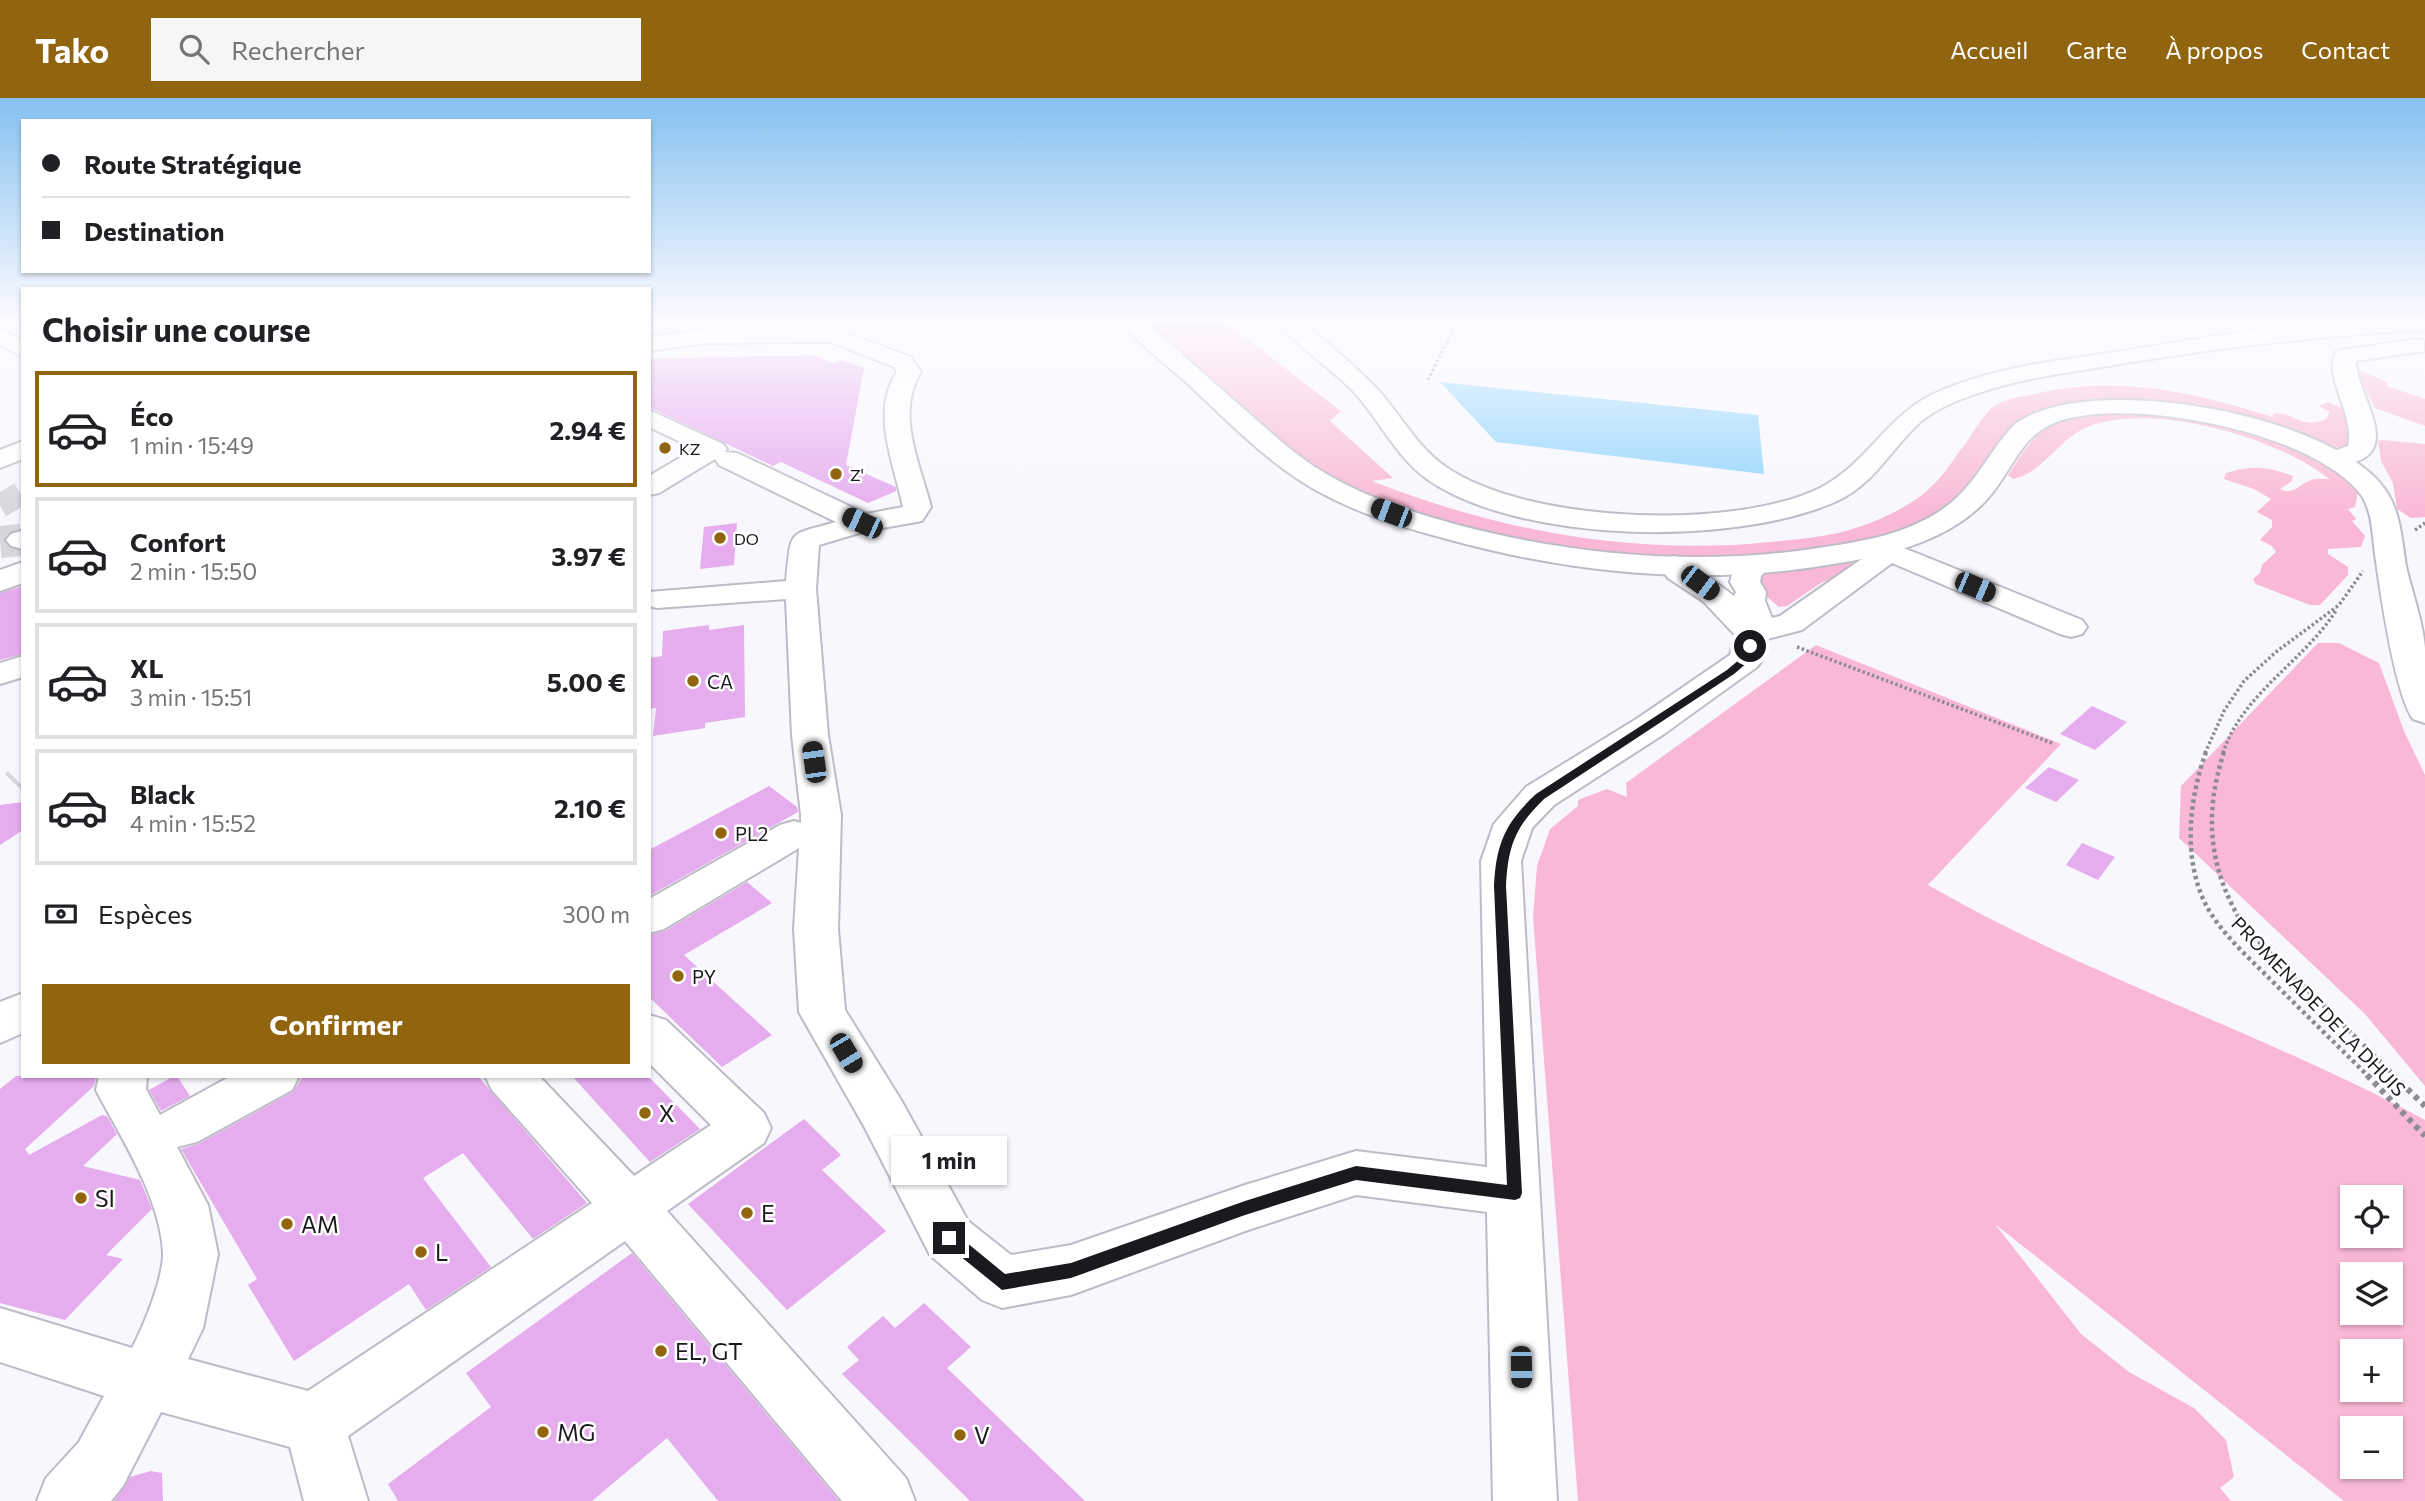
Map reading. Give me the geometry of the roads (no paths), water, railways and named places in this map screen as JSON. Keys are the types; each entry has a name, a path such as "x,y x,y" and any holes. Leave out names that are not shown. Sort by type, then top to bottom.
{"main road":[{"path":"900,386 896,400 900,433 917,507 912,515 862,523 805,540 801,589 810,735 821,815 816,929 822,1012 883,1114 949,1238 1002,1282 1071,1270 1245,1208 1356,1173 1515,1193"},
{"path":"1204,386 1288,461 1317,480 1356,499 1418,523 1496,543 1591,559 1688,565 1758,564 1813,558 1879,547 1926,530 1951,516 1980,491 2016,437 2027,426 2046,416 2070,410 2137,407 2201,415 2284,437 2335,460 2370,487 2380,509 2421,700"},
{"path":"1360,386 1394,423 1415,453 1438,474 1466,491 1504,505 1551,515 1662,522 1747,517 1812,502 1853,480 1905,423 1921,410 1939,399 1973,386"},
{"path":"2335,460 2360,451 2365,438 2350,386"},
{"path":"651,418 714,449 651,486"},
{"path":"0,460 21,450"},
{"path":"729,459 862,523"},
{"path":"1688,565 1677,571 1700,583 1723,600 1735,618 1750,617 1791,623 1878,561 1879,547"},
{"path":"1879,547 2071,627"},
{"path":"1525,1501 1515,1193 1500,886 1507,839 1522,813 1540,796 1731,672 1745,660 1751,592 1745,582 1747,572 1758,564"},
{"path":"0,582 21,572"},
{"path":"657,599 801,589"},
{"path":"0,674 21,667"},
{"path":"651,917 794,834"},
{"path":"0,1026 21,1011"},
{"path":"0,1335 146,1381 175,1385 314,1423 746,1128 651,1035"},
{"path":"69,1501 101,1464 174,1328 191,1254 181,1205 121,1090 123,1078"},
{"path":"179,1127 271,1078"},
{"path":"511,1078 631,1209 883,1501"},
{"path":"314,1423 335,1501"}],"water":[{"path":"1444,386 1483,386 1758,415 1764,474 1496,442"}],"tunnel":[{"path":"0,506 21,493"},
{"path":"0,542 21,540"}],"place":[{"name":"KZ","path":"665,448"},
{"name":"Z'","path":"836,474"},
{"name":"DO","path":"720,538"},
{"name":"CA","path":"693,681"},
{"name":"PL2","path":"721,833"},
{"name":"PY","path":"678,976"},
{"name":"X","path":"645,1113"},
{"name":"SI","path":"81,1198"},
{"name":"E","path":"747,1213"},
{"name":"AM","path":"287,1224"},
{"name":"L","path":"421,1252"},
{"name":"EL, GT","path":"661,1351"},
{"name":"MG","path":"543,1432"},
{"name":"V","path":"960,1435"}]}
